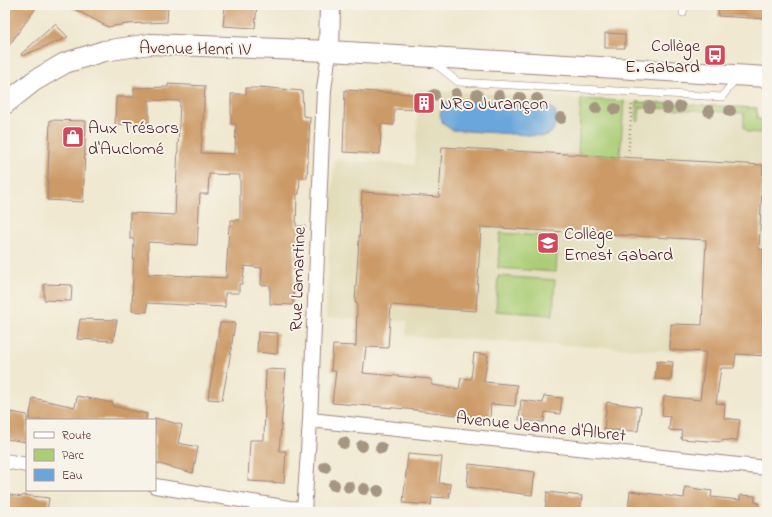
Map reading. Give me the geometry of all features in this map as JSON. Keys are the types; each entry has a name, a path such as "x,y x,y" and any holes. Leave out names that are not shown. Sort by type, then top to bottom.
{"main road":[{"path":"329,51 330,5"},
{"name":"Avenue Henri IV","path":"5,104 34,81 65,63 104,51 150,44 329,51 767,77"}],"street":[{"name":"Rue Lamartine","path":"305,510 324,90 329,51"},
{"name":"Avenue Jeanne d'Albret","path":"310,420 767,468"},
{"path":"5,461 26,465"},
{"path":"156,486 305,510"}],"lane":[{"path":"683,14 684,5"},
{"path":"428,58 458,82 722,97 737,75"}],"path":[{"path":"628,158 632,92"}],"shaded area":[{"name":"Collège Ernest Gabard","path":"419,90 757,108 757,119 767,119 767,357 406,336 407,321 326,318 334,160 415,165"}],"green space":[{"path":"581,99 624,101 620,157 578,154"},
{"path":"637,102 757,108 757,119 764,119 763,129 760,133 747,132 744,128 744,113 640,107 639,121 636,121"},
{"path":"500,233 558,237 556,272 498,268"},
{"path":"498,276 555,280 553,315 496,311"}],"water":[{"path":"453,99 546,104 554,110 557,122 553,131 549,135 543,136 452,130 443,124 440,114 443,104"}],"building":[{"path":"5,5 38,5 5,51"},
{"path":"67,5 168,5 167,22 127,24 108,27"},
{"path":"225,5 257,5 255,28 223,26"},
{"path":"719,5 767,5 767,19 718,16"},
{"path":"55,24 68,37 22,56 21,54"},
{"path":"605,33 625,34 625,48 605,48"},
{"path":"168,84 205,86 201,153 235,154 236,124 231,124 231,94 246,94 246,88 260,88 259,87 302,91 303,116 310,117 307,178 300,178 299,194 297,194 296,226 305,226 303,248 295,248 293,305 270,304 270,285 261,285 262,268 245,266 242,284 239,284 239,293 225,293 225,307 147,303 147,312 132,311 134,239 130,239 130,213 175,215 180,101 149,100 149,126 115,124 116,97 134,97 134,88 168,87","holes":["209,174 240,175 240,220 231,220 231,225 229,225 226,278 148,274 148,242 197,245 200,194 208,194"]},
{"path":"345,90 427,95 427,110 394,109 394,125 381,124 380,154 343,152"},
{"path":"50,120 86,121 83,202 47,200"},
{"path":"442,147 763,165 759,249 766,250 764,299 767,299 767,356 736,354 734,368 721,368 716,403 725,404 724,418 740,420 737,441 722,440 722,442 681,439 682,431 669,430 670,417 662,416 664,396 700,400 706,352 670,350 671,324 702,325 706,240 481,227 476,311 391,305 388,348 366,347 363,373 430,379 432,381 432,385 459,389 461,378 471,379 474,353 488,355 484,382 517,385 515,406 491,404 490,419 407,409 332,403 336,371 331,371 333,345 356,346 357,303 355,303 362,192 439,197"},
{"path":"44,284 72,285 71,301 44,300"},
{"path":"80,319 117,320 113,341 77,339"},
{"path":"220,323 235,323 222,400 208,399"},
{"path":"258,332 278,333 277,354 257,352"},
{"path":"657,361 673,362 671,380 655,379"},
{"path":"266,369 286,370 279,451 286,451 284,483 248,481 250,440 264,440"},
{"path":"77,396 113,403 112,406 147,414 146,419 29,419 33,398 75,407"},
{"path":"544,396 562,398 560,414 545,412 544,422 519,420 521,400 543,403"},
{"path":"607,402 641,407 638,431 604,430"},
{"path":"11,412 27,415 26,442 6,439"},
{"path":"155,419 182,425 178,443 198,447 193,473 156,463"},
{"path":"408,454 442,457 439,483 451,484 449,498 432,497 431,505 403,503"},
{"path":"469,464 535,472 532,495 467,487"},
{"path":"685,487 712,491 711,497 740,500 740,495 755,496 755,502 759,503 759,512 628,512 630,491 684,498"},
{"path":"547,492 582,496 580,512 545,512"},
{"path":"5,494 22,497 23,495 49,498 47,512 5,512"}],"place":[{"name":"Collège E. Gabard","path":"715,55"},
{"name":"NRO Jurançon","path":"424,103"},
{"name":"Aux Trésors d'Auclomé","path":"73,137"},
{"name":"Collège Ernest Gabard","path":"548,243"}]}
